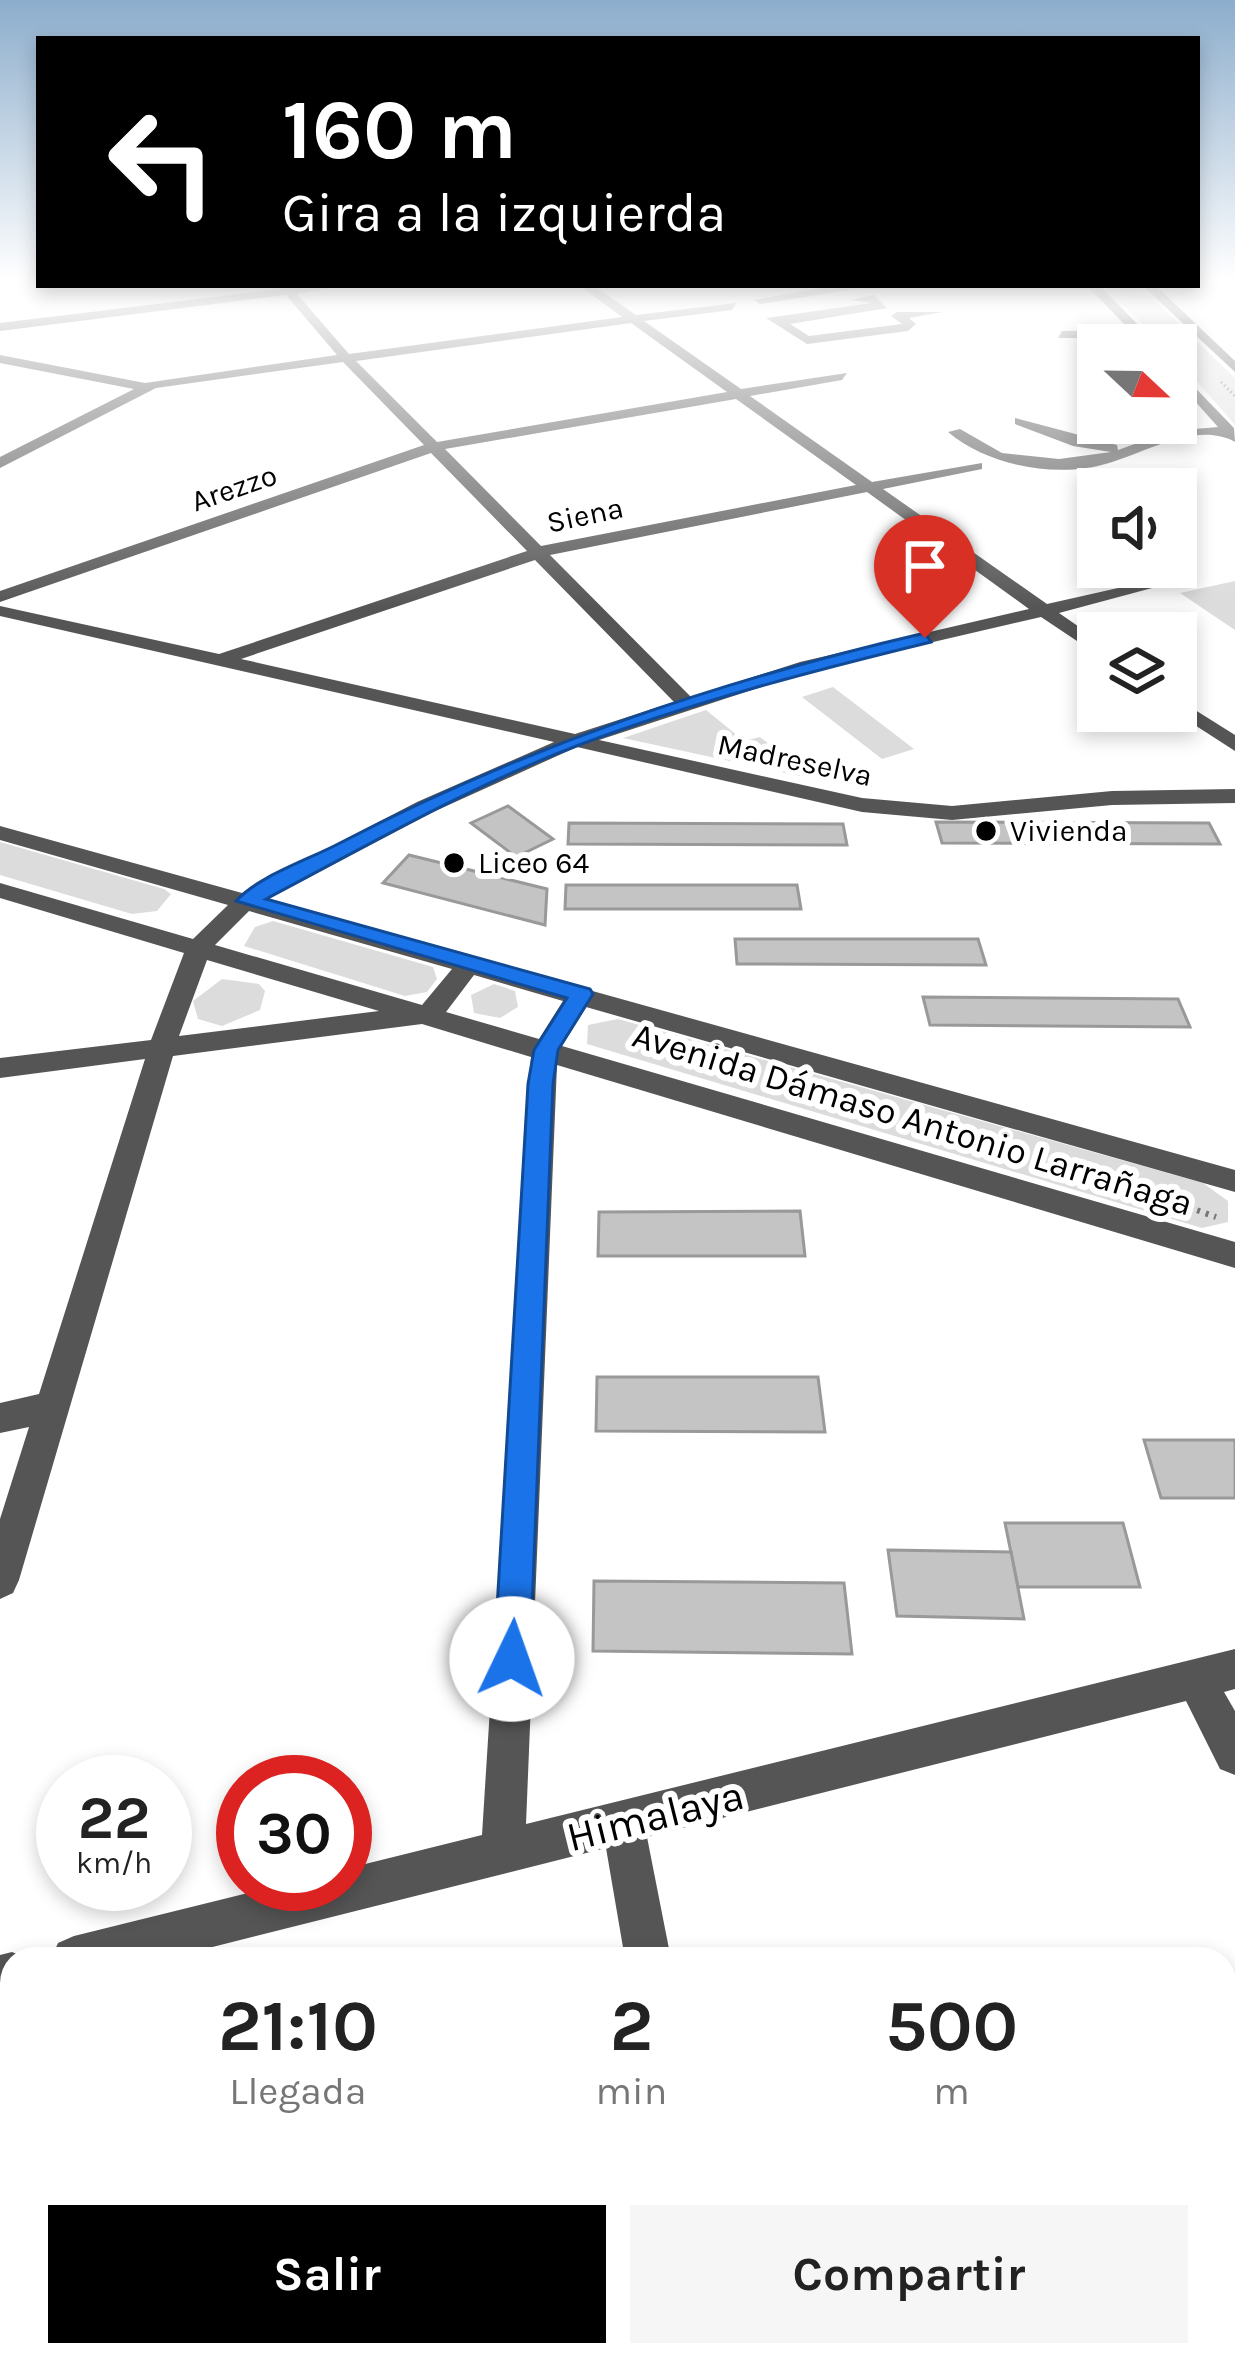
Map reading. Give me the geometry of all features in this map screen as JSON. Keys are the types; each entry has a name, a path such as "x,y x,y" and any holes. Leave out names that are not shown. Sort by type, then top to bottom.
{"street":[{"path":"0,464 145,387"},
{"path":"375,387 542,552 686,704"},
{"path":"731,387 1077,634"},
{"name":"Arezzo","path":"0,597 433,447 767,387"},
{"path":"1197,395 1232,434"},
{"path":"1020,421 1078,443 1131,449"},
{"path":"955,432 998,457 1046,463 1102,461 1146,444"},
{"path":"1197,434 1232,434"},
{"name":"Siena","path":"216,662 542,552 977,466"},
{"path":"0,1580 163,1045 199,947 247,901 424,807 571,742 807,666 1140,588"},
{"name":"Madreselva","path":"0,611 892,810 952,813 1112,798 1235,796"},
{"path":"1197,719 1235,745"},
{"name":"Avenida Dámaso Antonio Larrañaga","path":"0,832 1235,1180"},
{"name":"Avenida Dámaso Antonio Larrañaga","path":"0,890 1235,1255"},
{"path":"0,1068 430,1014 470,962"},
{"path":"503,1851 546,1050 581,994"},
{"path":"0,1418 52,1407"},
{"path":"1215,1674 1235,1754"},
{"name":"Himalaya","path":"122,1947 1215,1674"},
{"path":"623,1824 646,1947"}],"path":[{"path":"626,1046 721,1062"},
{"path":"763,1076 864,1115 956,1131"},
{"path":"1043,1155 1144,1196 1235,1223"}],"shaded area":[{"path":"1202,387 1235,387 1235,425"},
{"path":"1235,581 1235,630 1180,593"},
{"path":"833,687 914,749 882,759 802,697"},
{"path":"706,710 744,741 760,737 813,779 623,738"},
{"path":"0,842 171,894 157,911 132,914 0,875"},
{"path":"273,921 433,967 437,979 427,992 405,996 244,946 255,927"},
{"path":"222,979 259,984 265,991 260,1010 222,1026 198,1019 193,1001"},
{"path":"494,984 515,991 518,1007 500,1018 474,1013 471,995"},
{"path":"618,1019 1203,1183 1228,1201 1228,1222 1202,1228 587,1044 588,1025"}],"building":[{"path":"508,806 553,839 516,857 471,823"},
{"path":"936,822 1209,823 1220,844 942,843"},
{"path":"569,823 843,824 847,845 568,844"},
{"path":"409,855 547,889 545,925 383,883"},
{"path":"566,885 797,885 801,909 565,909"},
{"path":"735,939 978,939 986,965 737,964"},
{"path":"923,997 1178,999 1190,1027 930,1025"},
{"path":"800,1211 805,1256 598,1256 599,1212"},
{"path":"597,1377 818,1377 825,1432 596,1431"},
{"path":"1144,1440 1235,1440 1235,1498 1161,1498"},
{"path":"1005,1523 1123,1523 1140,1587 1018,1587"},
{"path":"888,1550 1011,1552 1024,1619 897,1616"},
{"path":"594,1581 844,1583 852,1654 593,1651"}],"place":[{"name":"Vivienda","path":"986,831"},
{"name":"Liceo 64","path":"454,863"}],"route":[{"path":"512,1659 540,1084 546,1050 581,994 247,901 424,807 571,742 807,666 925,638"}]}
